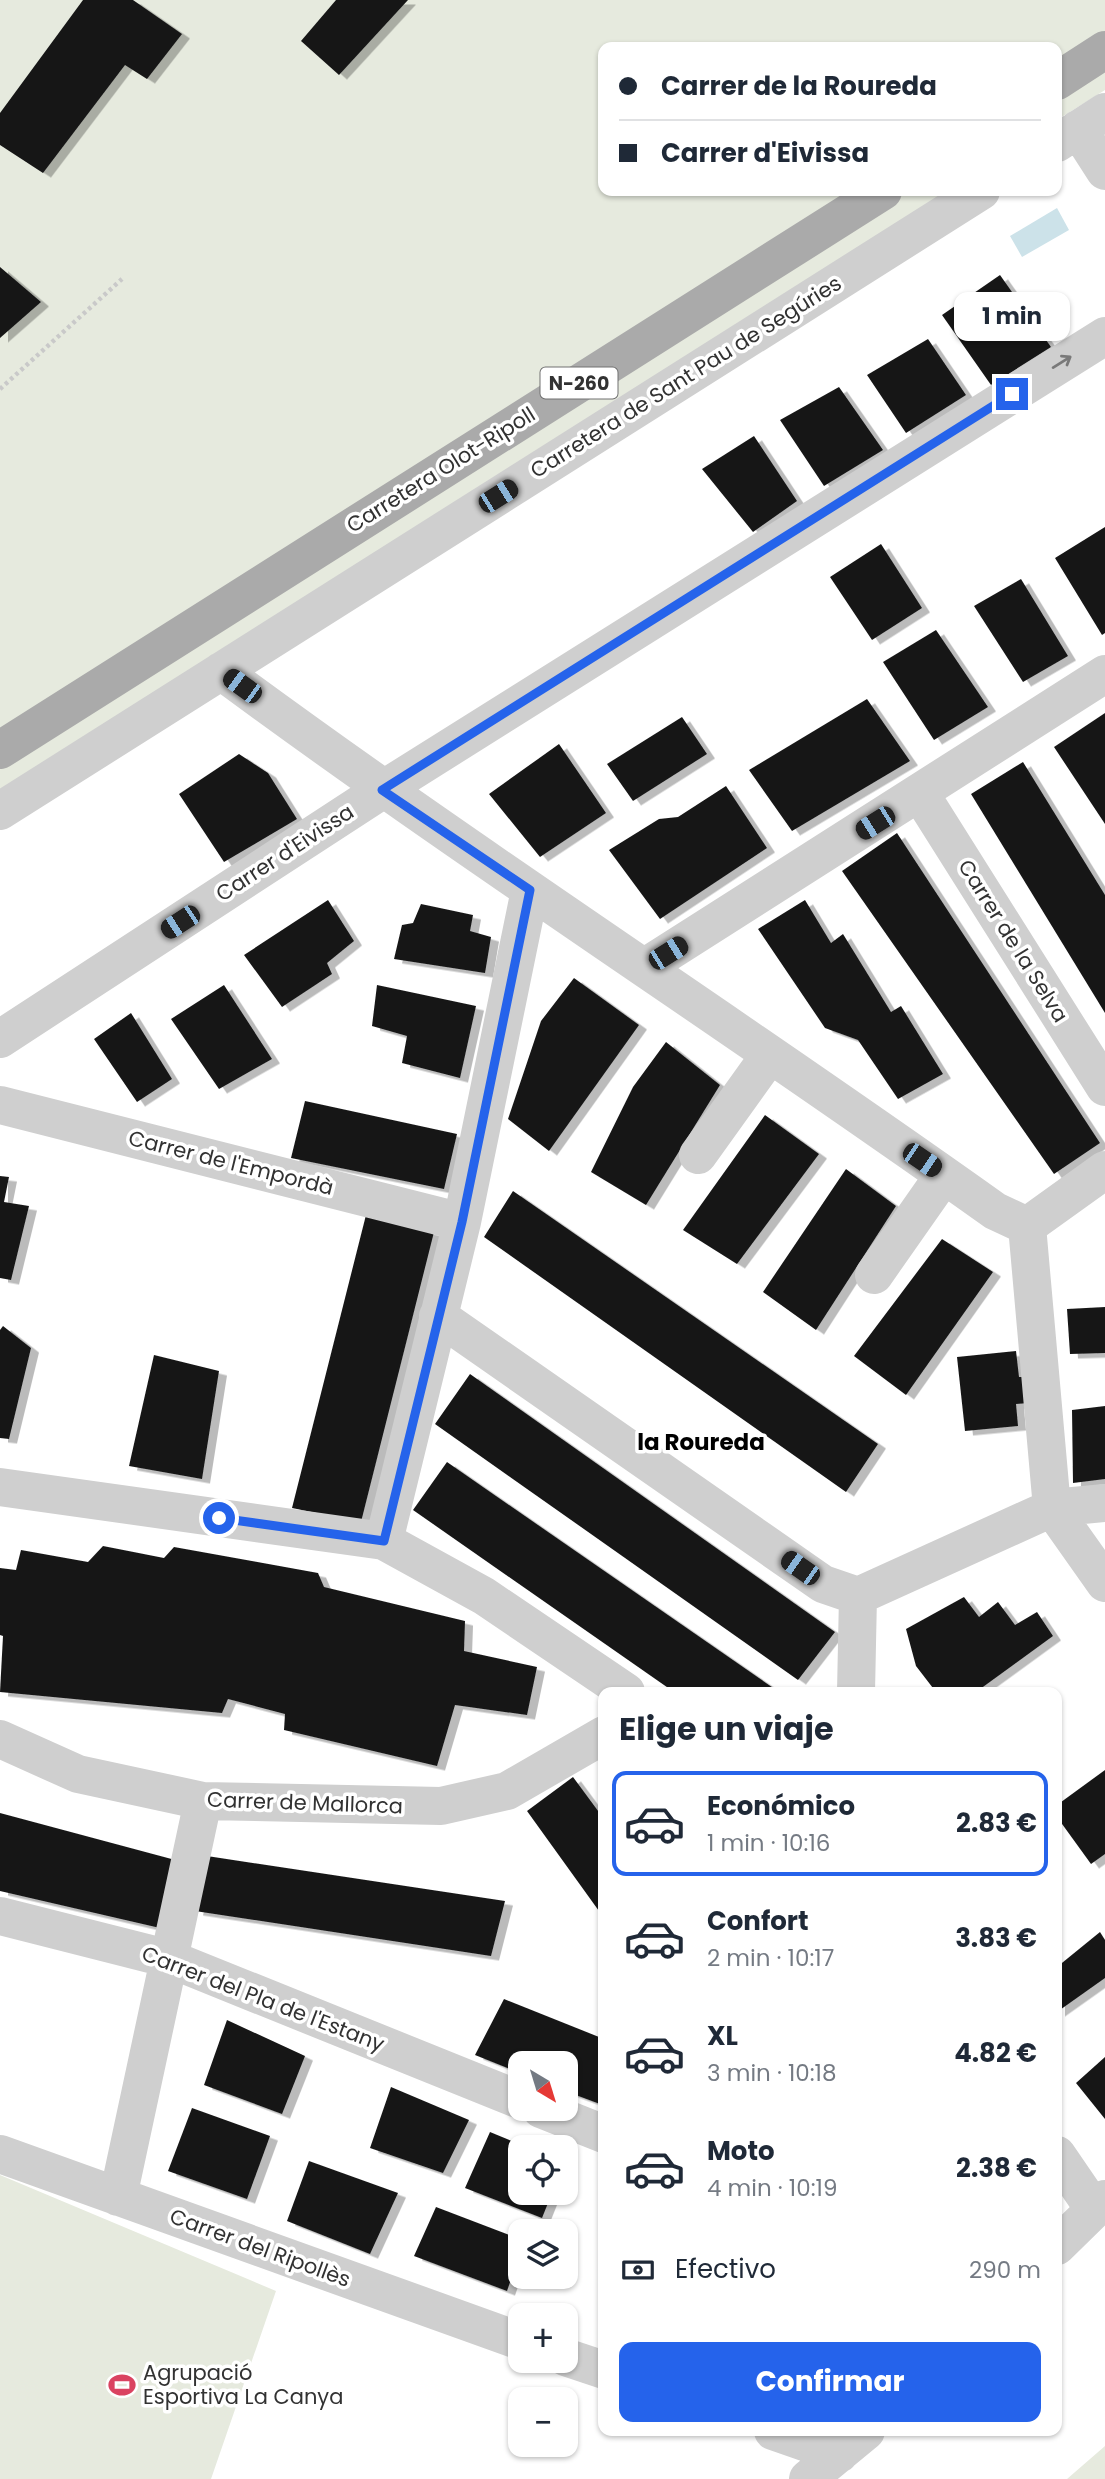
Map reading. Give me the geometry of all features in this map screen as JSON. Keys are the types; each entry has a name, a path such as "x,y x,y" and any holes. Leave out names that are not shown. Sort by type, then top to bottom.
{"main road":[{"path":"1062,78 1103,55"},
{"name":"Carretera Olot-Ripoll","path":"0,750 875,196"}],"street":[{"path":"1080,128 1105,171"},
{"name":"Carretera de Sant Pau de Segúries","path":"0,811 973,196"},
{"name":"Carrer d'Eivissa","path":"0,1039 382,790 1105,336"},
{"path":"221,671 382,790 645,967 995,1212 1027,1226"},
{"path":"645,967 1105,674"},
{"name":"Carrer de la Selva","path":"920,794 1105,1087"},
{"path":"384,1541 462,1222 530,890"},
{"path":"698,1155 769,1056"},
{"name":"Carrer de l'Empordà","path":"0,1105 462,1222"},
{"path":"1027,1226 1105,1170"},
{"path":"874,1275 944,1175"},
{"path":"1027,1226 1052,1508 1105,1583"},
{"path":"438,1316 822,1584 858,1596 1052,1508 1105,1503"},
{"path":"0,1487 384,1541 484,1596 619,1687"},
{"path":"856,1687 858,1596"},
{"name":"Carrer de Mallorca","path":"0,1739 78,1774 202,1801 441,1806 507,1791 598,1738"},
{"path":"118,2197 202,1801"},
{"name":"Carrer del Pla de l'Estany","path":"0,1916 170,1959 508,2095"},
{"path":"571,2121 598,2132"},
{"name":"Carrer del Ripollès","path":"0,2154 508,2336"},
{"path":"1062,2161 1099,2204 1062,2241"},
{"path":"578,2362 598,2369"},
{"path":"806,2436 852,2443"},
{"path":"808,2479 852,2443"}],"path":[{"path":"0,389 122,279"}],"shaded area":[{"path":"0,0 1105,0 1105,90 1062,117 1062,42 598,42 598,196 939,196 0,790"},
{"name":"Agrupació Esportiva La Canya","path":"0,2175 276,2291 211,2479 0,2479"},
{"path":"1105,2446 1105,2479 1067,2479"}],"water":[{"path":"1057,208 1069,230 1022,257 1010,236"}],"building":[{"path":"83,0 133,0 182,34 147,79 125,65 43,173 0,145 0,113"},
{"path":"336,0 408,0 339,75 301,41"},
{"path":"0,267 41,302 0,338"},
{"path":"1000,275 1051,347 991,385 942,315"},
{"path":"928,339 966,395 906,433 867,375"},
{"path":"839,387 883,450 824,486 780,420"},
{"path":"754,436 797,501 753,532 702,469"},
{"path":"1105,527 1105,633 1102,635 1055,558"},
{"path":"881,544 922,608 872,640 830,577"},
{"path":"1021,579 1068,656 1023,682 974,606"},
{"path":"936,630 988,707 934,740 883,662"},
{"path":"867,699 910,761 792,831 749,770"},
{"path":"1105,713 1105,824 1054,747"},
{"path":"682,717 707,754 633,801 607,764"},
{"path":"559,744 606,813 540,857 489,794"},
{"path":"239,754 268,773 297,819 224,862 179,794"},
{"path":"1023,762 1105,895 1105,1013 971,794"},
{"path":"726,786 767,848 660,919 609,850 659,819 678,817"},
{"path":"897,833 1100,1143 1054,1174 842,871"},
{"path":"328,900 354,941 327,963 332,974 282,1007 244,955"},
{"path":"805,900 831,943 843,934 891,1012 901,1006 943,1074 898,1099 858,1040 825,1028 758,929"},
{"path":"421,904 473,915 470,931 491,937 485,973 394,959 402,925 413,923"},
{"path":"574,978 639,1025 549,1151 508,1119 541,1021"},
{"path":"224,985 272,1059 219,1089 171,1019"},
{"path":"377,985 476,1006 460,1078 402,1063 407,1036 372,1026"},
{"path":"131,1013 172,1079 137,1102 94,1039"},
{"path":"666,1042 720,1085 646,1205 591,1172 633,1087"},
{"path":"305,1101 457,1134 444,1189 291,1158"},
{"path":"765,1115 819,1154 737,1264 683,1230"},
{"path":"846,1169 896,1206 816,1330 763,1292"},
{"path":"0,1176 9,1177 4,1202 29,1206 11,1280 0,1278"},
{"path":"513,1191 878,1444 846,1492 484,1237"},
{"path":"366,1215 434,1232 361,1522 292,1508"},
{"path":"942,1239 993,1272 906,1395 854,1356"},
{"path":"1105,1307 1105,1353 1070,1354 1067,1309"},
{"path":"3,1326 31,1348 9,1439 0,1438 0,1330"},
{"path":"1016,1351 1019,1377 1026,1377 1029,1403 1016,1404 1018,1426 965,1431 957,1357"},
{"path":"154,1355 219,1371 202,1479 129,1466"},
{"path":"470,1374 835,1632 798,1680 435,1424"},
{"path":"1105,1406 1105,1479 1073,1483 1072,1410"},
{"path":"447,1462 772,1687 667,1687 413,1510"},
{"path":"103,1546 164,1558 174,1547 318,1573 324,1587 465,1621 464,1651 537,1667 527,1715 455,1705 437,1766 284,1730 285,1714 228,1699 222,1713 0,1692 3,1636 0,1635 0,1568 16,1570 21,1550 88,1562"},
{"path":"964,1597 979,1617 998,1602 1015,1625 1037,1612 1053,1636 983,1687 932,1687 916,1666 906,1629"},
{"path":"1105,1770 1105,1854 1091,1864 1062,1824 1062,1801"},
{"path":"573,1777 598,1811 598,1910 527,1811"},
{"path":"0,1813 179,1861 160,1928 0,1891"},
{"path":"207,1856 505,1901 491,1956 195,1911"},
{"path":"1100,1932 1105,1940 1105,1978 1062,2008 1062,1963"},
{"path":"504,1999 598,2037 598,2103 578,2096 578,2051 508,2051 508,2068 475,2055"},
{"path":"227,2020 305,2056 282,2114 204,2085"},
{"path":"1105,2057 1105,2119 1076,2083"},
{"path":"391,2087 469,2120 443,2173 370,2148"},
{"path":"192,2108 270,2136 247,2199 168,2171"},
{"path":"490,2132 508,2140 508,2205 465,2188"},
{"path":"309,2161 398,2193 370,2254 287,2221"},
{"path":"509,2205 547,2205 542,2218"},
{"path":"436,2207 508,2234 507,2291 414,2256"}],"place":[{"name":"Agrupació Esportiva La Canya","path":"122,2385"}],"district":[{"name":"la Roureda","path":"701,1442"}],"route":[{"path":"219,1518 384,1541 462,1222 530,890 382,790 1012,394"}]}
